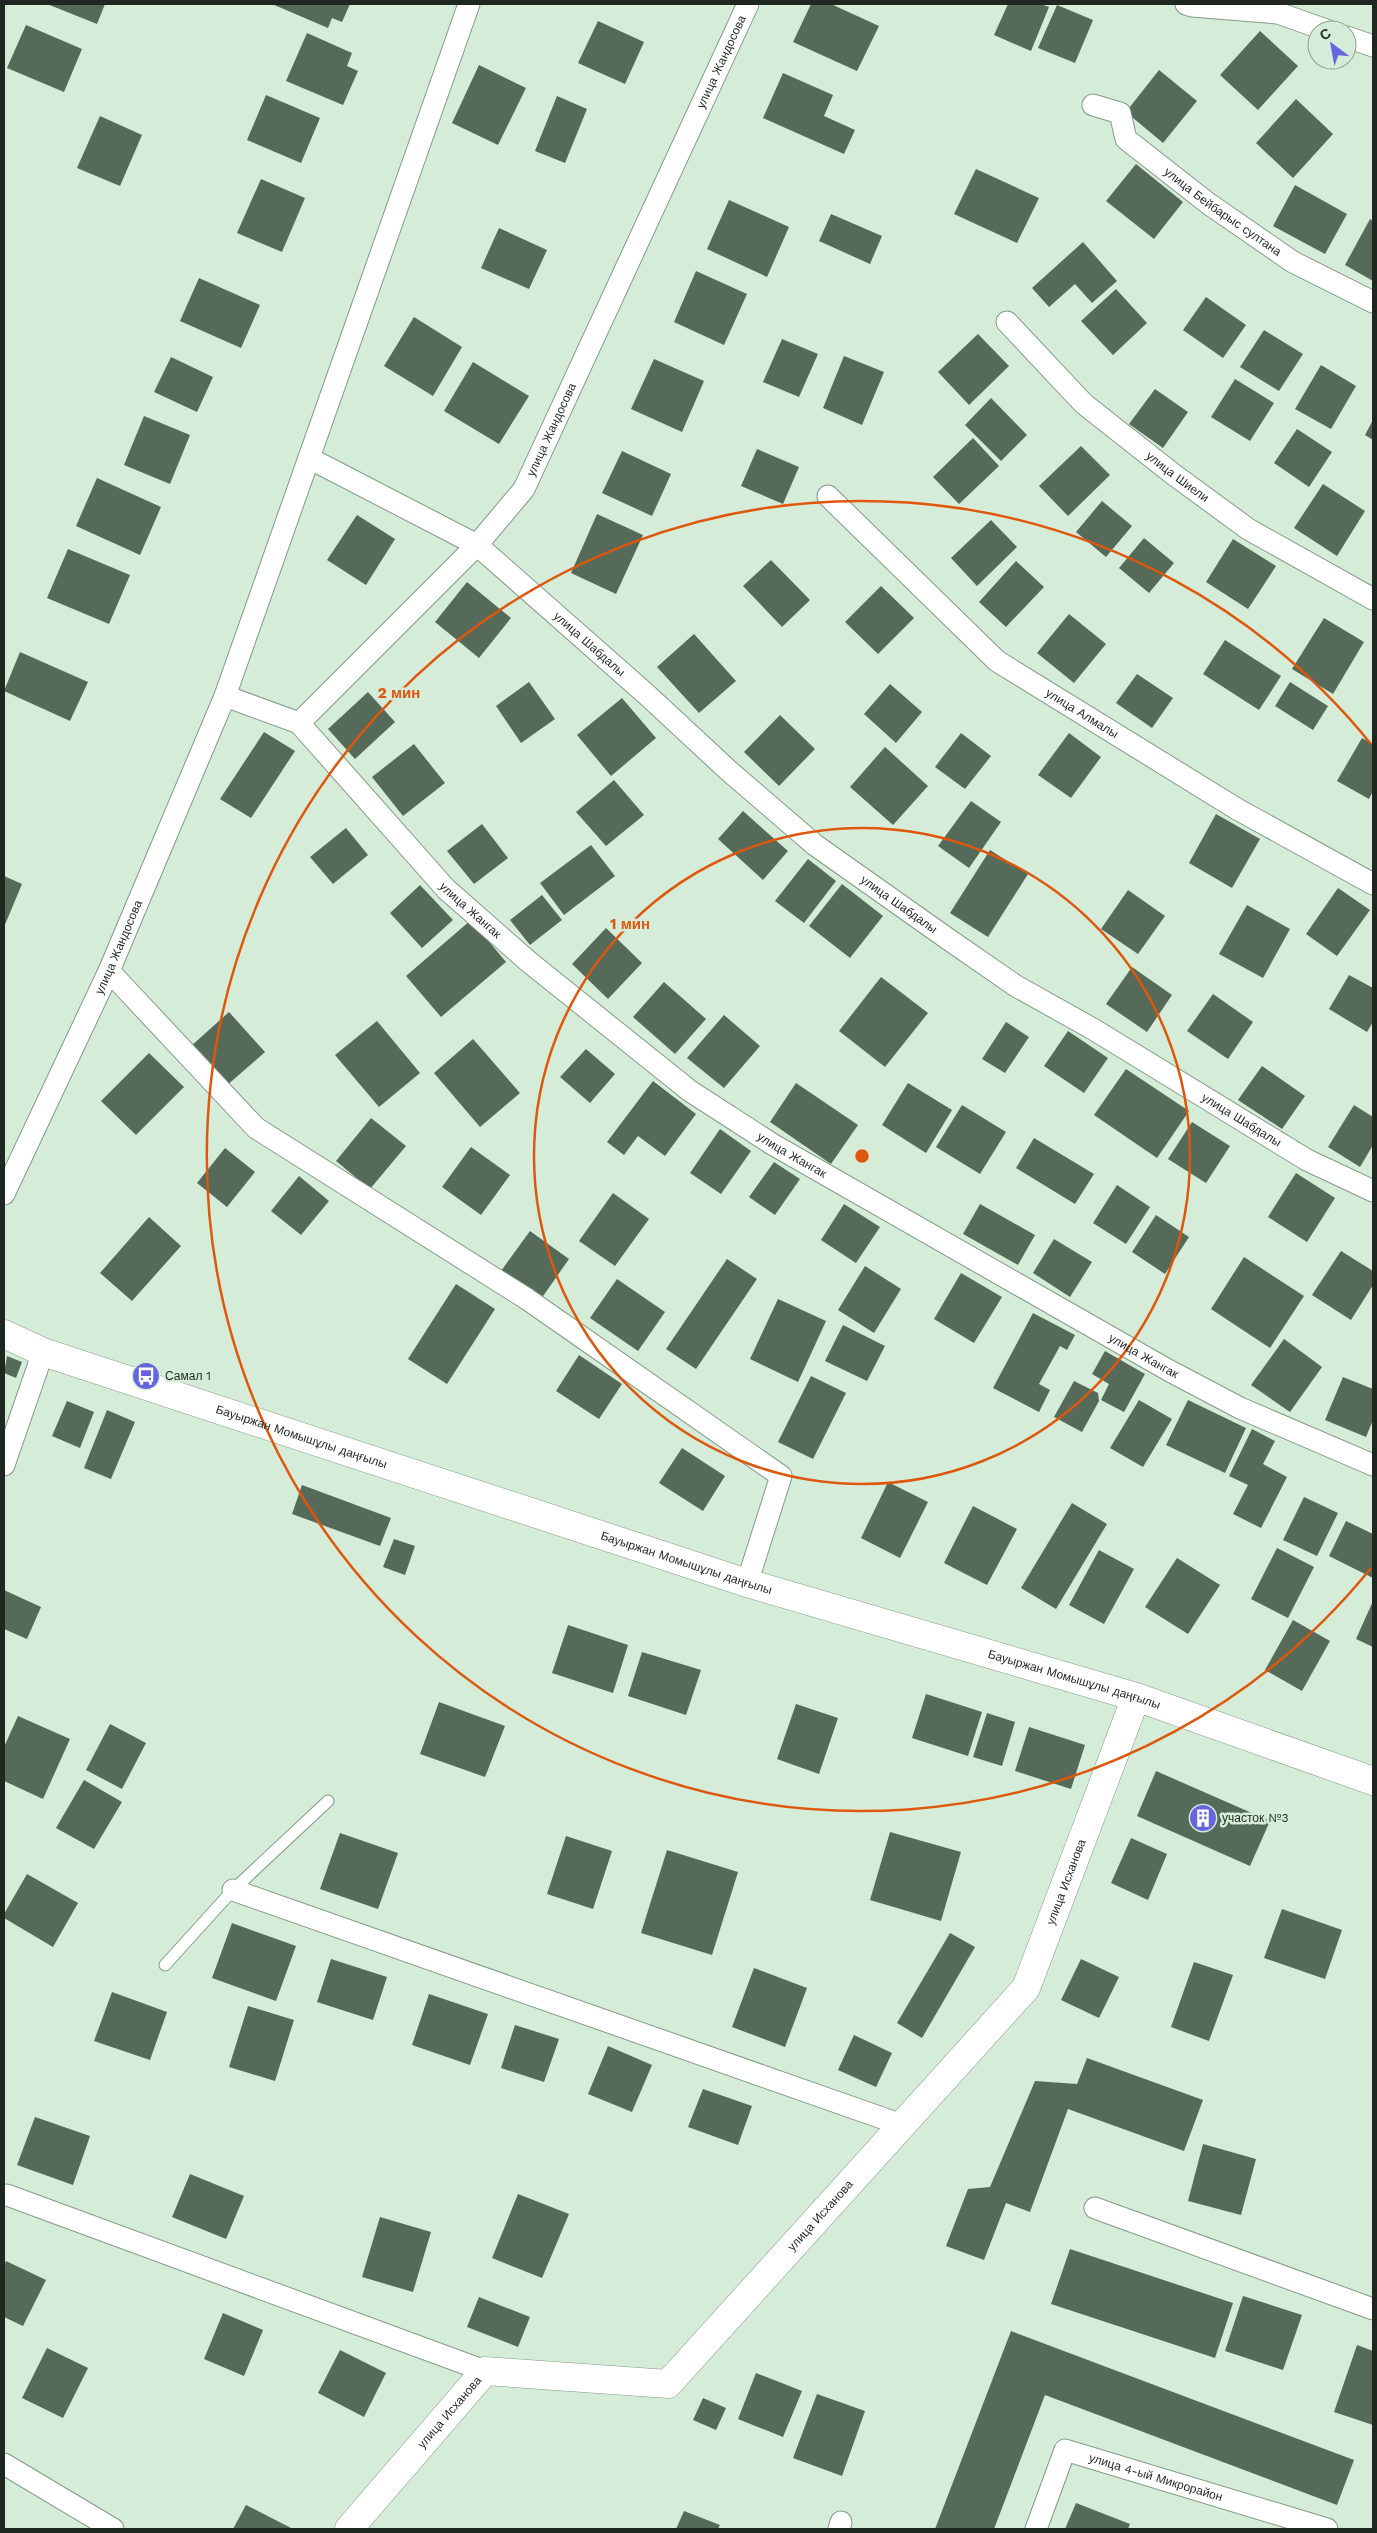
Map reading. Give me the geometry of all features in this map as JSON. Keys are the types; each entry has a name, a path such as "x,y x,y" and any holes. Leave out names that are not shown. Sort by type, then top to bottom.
{"main road":[{"name":"Бауыржан Момышұлы даңғылы","path":"4,1334 43,1352 746,1583 1136,1697 1373,1781"},
{"name":"улица Исханова","path":"349,2529 485,2371 668,2384 1026,1988 1136,1697"}],"street":[{"name":"улица Жандосова","path":"4,1194 108,971 225,696 469,4"},
{"name":"улица Жандосова","path":"300,722 477,545 524,489 748,4"},
{"path":"1186,4 1278,14 1307,24"},
{"path":"1357,40 1373,46"},
{"name":"улица Бейбарыс султана","path":"1092,105 1120,114 1126,139 1224,214 1293,262 1373,302"},
{"name":"улица Шиели","path":"1007,322 1084,404 1173,474 1248,529 1373,599"},
{"name":"улица Шабдалы","path":"309,458 477,545 646,694 729,771 815,845 1016,986 1093,1028 1307,1160 1373,1191"},
{"name":"улица Алмалы","path":"828,496 997,661 1237,809 1373,884"},
{"path":"225,696 300,722"},
{"name":"улица Жангак","path":"300,722 446,889 536,968 690,1091 772,1144 1176,1374 1240,1408 1373,1465"},
{"path":"108,971 256,1128 527,1298 781,1476 746,1583"},
{"path":"4,1465 43,1352"},
{"path":"233,1890 902,2125"},
{"path":"7,2195 485,2371"},
{"path":"1096,2208 1373,2310"},
{"name":"улица 4-ый Микрорайон","path":"1036,2529 1065,2450 1327,2529"},
{"path":"4,2464 113,2529"}],"lane":[{"path":"165,1965 233,1890 328,1801"}],"building":[{"path":"47,4 105,4 97,24"},
{"path":"272,4 350,4 342,22 332,18 328,28"},
{"path":"811,4 831,4 879,26 857,71 793,42"},
{"path":"1008,4 1040,4 1049,7 1031,51 994,35"},
{"path":"1057,5 1093,20 1075,63 1038,48"},
{"path":"598,21 644,42 625,84 578,63"},
{"path":"26,25 82,49 64,92 7,68"},
{"path":"1260,31 1298,66 1258,110 1220,75"},
{"path":"307,33 352,53 347,66 358,71 343,105 286,81"},
{"path":"479,65 526,88 498,145 452,123"},
{"path":"1159,70 1197,101 1163,143 1126,112"},
{"path":"783,73 833,95 824,116 855,130 844,154 763,118"},
{"path":"266,95 320,118 301,163 247,140"},
{"path":"557,96 587,109 565,163 535,151"},
{"path":"1296,99 1333,134 1293,178 1256,143"},
{"path":"100,116 142,135 120,186 77,168"},
{"path":"1136,164 1183,202 1154,239 1106,201"},
{"path":"976,169 1039,198 1017,243 954,214"},
{"path":"261,179 305,198 282,252 237,233"},
{"path":"1295,185 1347,214 1325,254 1273,226"},
{"path":"729,200 789,227 767,277 707,249"},
{"path":"831,214 882,236 870,264 819,241"},
{"path":"1370,219 1373,221 1373,281 1345,265"},
{"path":"499,228 547,250 529,289 481,268"},
{"path":"1083,242 1117,281 1092,303 1075,284 1049,307 1032,288"},
{"path":"696,271 747,294 724,345 674,322"},
{"path":"199,278 260,305 241,348 180,321"},
{"path":"1116,289 1147,323 1113,355 1081,321"},
{"path":"1206,297 1246,325 1223,358 1183,330"},
{"path":"414,317 462,347 433,396 384,366"},
{"path":"1264,330 1303,354 1279,391 1240,367"},
{"path":"978,334 1009,366 969,405 938,372"},
{"path":"782,339 818,354 799,397 763,382"},
{"path":"844,356 884,372 862,425 823,408"},
{"path":"171,357 213,377 197,412 154,392"},
{"path":"654,359 704,381 682,432 631,409"},
{"path":"473,362 529,396 499,444 444,411"},
{"path":"1321,365 1356,386 1331,429 1295,409"},
{"path":"1235,379 1274,403 1250,441 1211,417"},
{"path":"1155,389 1188,412 1163,448 1129,424"},
{"path":"991,398 1027,435 1001,461 965,425"},
{"path":"144,416 190,435 170,484 124,465"},
{"path":"1373,420 1373,440 1365,435"},
{"path":"1297,429 1332,452 1309,487 1274,463"},
{"path":"973,438 999,466 959,504 933,477"},
{"path":"1081,446 1110,475 1068,516 1039,486"},
{"path":"757,449 799,467 783,504 741,486"},
{"path":"622,451 671,474 652,516 602,493"},
{"path":"97,478 161,507 140,555 76,526"},
{"path":"1323,484 1365,511 1337,556 1294,528"},
{"path":"1102,501 1132,526 1106,557 1076,532"},
{"path":"597,514 643,535 616,594 571,573"},
{"path":"357,515 395,539 366,585 327,560"},
{"path":"991,520 1017,547 977,586 951,558"},
{"path":"1144,538 1174,563 1149,593 1119,568"},
{"path":"1233,539 1276,566 1248,609 1206,582"},
{"path":"68,549 130,575 109,624 47,598"},
{"path":"771,560 810,600 782,627 743,586"},
{"path":"1016,561 1044,587 1006,627 979,602"},
{"path":"467,582 511,618 479,658 435,622"},
{"path":"881,586 914,618 878,654 845,622"},
{"path":"1069,614 1106,644 1074,683 1037,653"},
{"path":"1324,618 1364,642 1333,694 1292,669"},
{"path":"694,634 736,681 699,713 657,667"},
{"path":"1225,640 1281,676 1259,710 1203,674"},
{"path":"20,652 88,682 70,721 4,691"},
{"path":"1137,674 1173,698 1152,728 1116,703"},
{"path":"529,682 555,719 521,743 496,706"},
{"path":"1290,682 1328,706 1313,730 1275,706"},
{"path":"890,684 922,712 896,743 864,714"},
{"path":"368,692 395,722 355,759 328,729"},
{"path":"622,698 656,738 611,776 577,735"},
{"path":"780,715 815,749 779,786 744,752"},
{"path":"264,732 295,751 251,818 220,799"},
{"path":"961,733 991,756 965,789 935,767"},
{"path":"1069,733 1101,757 1071,798 1038,775"},
{"path":"1362,738 1373,744 1373,791 1369,799 1337,781"},
{"path":"414,744 445,783 403,816 372,777"},
{"path":"885,747 928,786 893,825 850,787"},
{"path":"614,780 644,815 606,846 576,812"},
{"path":"971,801 1001,822 969,868 938,846"},
{"path":"743,811 788,851 763,880 718,839"},
{"path":"1216,814 1260,839 1232,888 1189,863"},
{"path":"482,824 508,858 474,884 447,851"},
{"path":"346,828 368,855 333,884 310,857"},
{"path":"591,845 615,876 564,915 540,883"},
{"path":"990,850 1028,874 988,937 950,913"},
{"path":"808,859 836,881 804,923 775,901"},
{"path":"4,876 22,884 4,927"},
{"path":"842,884 883,916 850,958 809,926"},
{"path":"420,885 453,920 422,948 390,913"},
{"path":"1338,888 1370,910 1337,956 1306,934"},
{"path":"1128,890 1165,916 1138,954 1101,929"},
{"path":"542,895 562,920 530,945 510,920"},
{"path":"1247,905 1290,929 1263,978 1219,954"},
{"path":"471,920 506,962 441,1017 406,976"},
{"path":"606,928 642,963 608,999 572,964"},
{"path":"1132,967 1172,995 1147,1032 1106,1004"},
{"path":"1349,975 1373,988 1373,1022 1367,1032 1329,1009"},
{"path":"881,977 928,1013 885,1067 839,1031"},
{"path":"664,982 706,1019 675,1054 633,1017"},
{"path":"1213,994 1253,1022 1228,1059 1187,1031"},
{"path":"229,1012 265,1052 225,1087 190,1047"},
{"path":"724,1015 760,1046 724,1088 687,1058"},
{"path":"377,1021 420,1073 379,1107 335,1055"},
{"path":"1006,1022 1029,1037 1005,1073 982,1059"},
{"path":"1068,1031 1108,1058 1084,1093 1044,1066"},
{"path":"473,1039 520,1093 480,1127 434,1073"},
{"path":"586,1049 615,1074 590,1103 560,1077"},
{"path":"149,1053 184,1087 136,1135 101,1101"},
{"path":"1262,1066 1305,1096 1282,1129 1238,1100"},
{"path":"1126,1069 1189,1111 1157,1158 1094,1115"},
{"path":"653,1081 696,1114 665,1156 638,1136 624,1155 607,1142"},
{"path":"796,1083 858,1125 831,1164 770,1122"},
{"path":"908,1083 952,1110 926,1153 882,1125"},
{"path":"962,1105 1006,1132 980,1174 936,1147"},
{"path":"1354,1105 1373,1117 1373,1145 1360,1167 1328,1147"},
{"path":"371,1118 406,1146 370,1189 336,1161"},
{"path":"1192,1122 1230,1146 1206,1183 1168,1159"},
{"path":"720,1129 751,1151 721,1194 690,1173"},
{"path":"1034,1138 1094,1174 1075,1204 1016,1168"},
{"path":"471,1147 510,1175 481,1215 442,1187"},
{"path":"225,1148 255,1172 227,1207 197,1183"},
{"path":"774,1162 800,1179 775,1215 749,1197"},
{"path":"1296,1173 1335,1198 1307,1242 1268,1217"},
{"path":"299,1176 329,1201 301,1235 271,1211"},
{"path":"1117,1185 1150,1207 1126,1244 1093,1223"},
{"path":"613,1193 649,1219 615,1266 579,1241"},
{"path":"844,1204 880,1227 856,1263 821,1240"},
{"path":"980,1204 1035,1235 1018,1265 963,1234"},
{"path":"1156,1215 1189,1237 1165,1274 1132,1252"},
{"path":"149,1217 181,1246 132,1301 100,1273"},
{"path":"530,1231 569,1259 541,1299 501,1271"},
{"path":"1054,1239 1092,1262 1070,1297 1033,1273"},
{"path":"1341,1251 1373,1271 1373,1285 1351,1320 1312,1295"},
{"path":"1244,1257 1304,1296 1270,1348 1211,1309"},
{"path":"727,1259 757,1279 696,1369 666,1349"},
{"path":"865,1266 901,1289 874,1333 838,1310"},
{"path":"961,1273 1002,1297 974,1343 934,1319"},
{"path":"617,1279 665,1312 638,1351 590,1318"},
{"path":"456,1284 495,1309 447,1384 408,1359"},
{"path":"778,1299 826,1321 798,1382 750,1359"},
{"path":"1033,1313 1075,1335 1067,1350 1060,1346 1039,1384 1050,1390 1039,1412 993,1388"},
{"path":"843,1325 885,1346 867,1381 825,1361"},
{"path":"1284,1339 1322,1367 1290,1412 1251,1385"},
{"path":"1105,1351 1145,1374 1124,1412 1101,1400 1109,1384 1092,1374"},
{"path":"579,1355 622,1384 599,1419 556,1391"},
{"path":"7,1356 22,1362 16,1378 4,1373"},
{"path":"811,1376 846,1393 813,1459 778,1442"},
{"path":"1343,1377 1373,1389 1373,1420 1366,1437 1325,1420"},
{"path":"1074,1381 1098,1393 1099,1401 1082,1432 1054,1417"},
{"path":"1139,1400 1172,1419 1143,1467 1110,1448"},
{"path":"1188,1400 1246,1428 1225,1473 1166,1445"},
{"path":"67,1401 94,1412 80,1448 52,1436"},
{"path":"107,1410 135,1422 111,1479 84,1468"},
{"path":"1252,1429 1275,1441 1263,1464 1287,1477 1261,1528 1233,1514 1248,1485 1229,1476"},
{"path":"682,1448 725,1476 703,1511 659,1483"},
{"path":"888,1482 928,1502 900,1558 861,1538"},
{"path":"302,1485 391,1518 380,1546 292,1514"},
{"path":"1304,1497 1338,1513 1317,1556 1283,1540"},
{"path":"1072,1503 1107,1524 1056,1609 1021,1588"},
{"path":"973,1506 1017,1529 987,1585 944,1563"},
{"path":"1346,1521 1373,1534 1373,1578 1329,1556"},
{"path":"394,1539 415,1546 405,1575 383,1567"},
{"path":"1277,1548 1314,1567 1288,1618 1251,1599"},
{"path":"1099,1550 1134,1569 1104,1624 1069,1605"},
{"path":"1177,1558 1220,1585 1188,1634 1145,1607"},
{"path":"4,1590 41,1607 27,1639 4,1629"},
{"path":"1373,1601 1373,1647 1356,1639"},
{"path":"1293,1620 1330,1641 1302,1691 1265,1670"},
{"path":"568,1625 628,1645 613,1693 552,1673"},
{"path":"642,1652 701,1670 686,1715 628,1696"},
{"path":"926,1694 982,1712 968,1756 912,1738"},
{"path":"439,1702 505,1726 485,1777 420,1754"},
{"path":"796,1704 838,1718 819,1774 777,1759"},
{"path":"987,1713 1015,1722 1002,1766 973,1757"},
{"path":"18,1716 70,1739 43,1799 4,1781 4,1747"},
{"path":"110,1724 146,1743 122,1789 86,1770"},
{"path":"1029,1727 1085,1745 1071,1789 1015,1771"},
{"name":"участок №3","path":"1156,1771 1270,1821 1250,1866 1137,1816"},
{"path":"84,1780 122,1802 94,1849 56,1828"},
{"path":"890,1832 961,1852 941,1921 870,1900"},
{"path":"340,1833 398,1853 378,1909 320,1889"},
{"path":"566,1836 612,1851 593,1909 547,1894"},
{"path":"1131,1838 1167,1854 1148,1900 1111,1883"},
{"path":"667,1850 738,1872 712,1955 641,1933"},
{"path":"27,1874 78,1903 53,1947 4,1918 4,1914"},
{"path":"1282,1909 1342,1930 1325,1979 1264,1958"},
{"path":"232,1923 296,1946 276,2001 212,1978"},
{"path":"950,1933 975,1947 922,2038 897,2023"},
{"path":"331,1959 387,1977 373,2020 317,2002"},
{"path":"1081,1959 1119,1977 1099,2018 1061,2000"},
{"path":"1194,1962 1233,1975 1209,2041 1171,2027"},
{"path":"754,1968 807,1988 785,2047 732,2027"},
{"path":"112,1992 167,2012 150,2060 94,2041"},
{"path":"429,1994 488,2014 470,2065 412,2045"},
{"path":"248,2006 294,2020 275,2081 229,2067"},
{"path":"515,2025 559,2039 544,2082 501,2068"},
{"path":"854,2035 892,2053 876,2087 838,2070"},
{"path":"608,2046 652,2065 632,2112 588,2094"},
{"path":"1087,2058 1203,2100 1184,2151 1068,2109 1030,2212 1006,2203 984,2260 946,2246 968,2189 990,2187 1035,2081 1077,2084"},
{"path":"703,2089 752,2106 738,2145 688,2127"},
{"path":"35,2117 90,2136 73,2185 17,2165"},
{"path":"1203,2144 1256,2159 1241,2215 1188,2201"},
{"path":"190,2174 244,2196 226,2239 172,2217"},
{"path":"518,2194 569,2214 542,2278 492,2258"},
{"path":"380,2217 431,2232 413,2292 362,2277"},
{"path":"1070,2249 1233,2303 1215,2358 1051,2304"},
{"path":"6,2261 46,2280 23,2326 4,2317 4,2266"},
{"path":"1243,2296 1302,2315 1283,2370 1225,2351"},
{"path":"479,2297 530,2317 518,2347 467,2327"},
{"path":"223,2313 263,2330 244,2376 204,2359"},
{"path":"1011,2331 1354,2460 1337,2505 1045,2395 994,2529 935,2529"},
{"path":"1357,2345 1373,2351 1373,2425 1334,2412"},
{"path":"47,2348 88,2368 63,2418 22,2398"},
{"path":"340,2350 386,2373 364,2417 318,2393"},
{"path":"756,2373 802,2391 783,2437 738,2419"},
{"path":"817,2394 865,2411 842,2476 793,2458"},
{"path":"703,2398 726,2408 716,2430 693,2420"},
{"path":"1076,2503 1130,2524 1128,2529 1065,2529"},
{"path":"246,2505 291,2528 233,2529"},
{"path":"684,2511 720,2525 718,2529 676,2529"}],"place":[{"name":"Самал 1","path":"146,1376"},
{"name":"участок №3","path":"1203,1818"}]}
